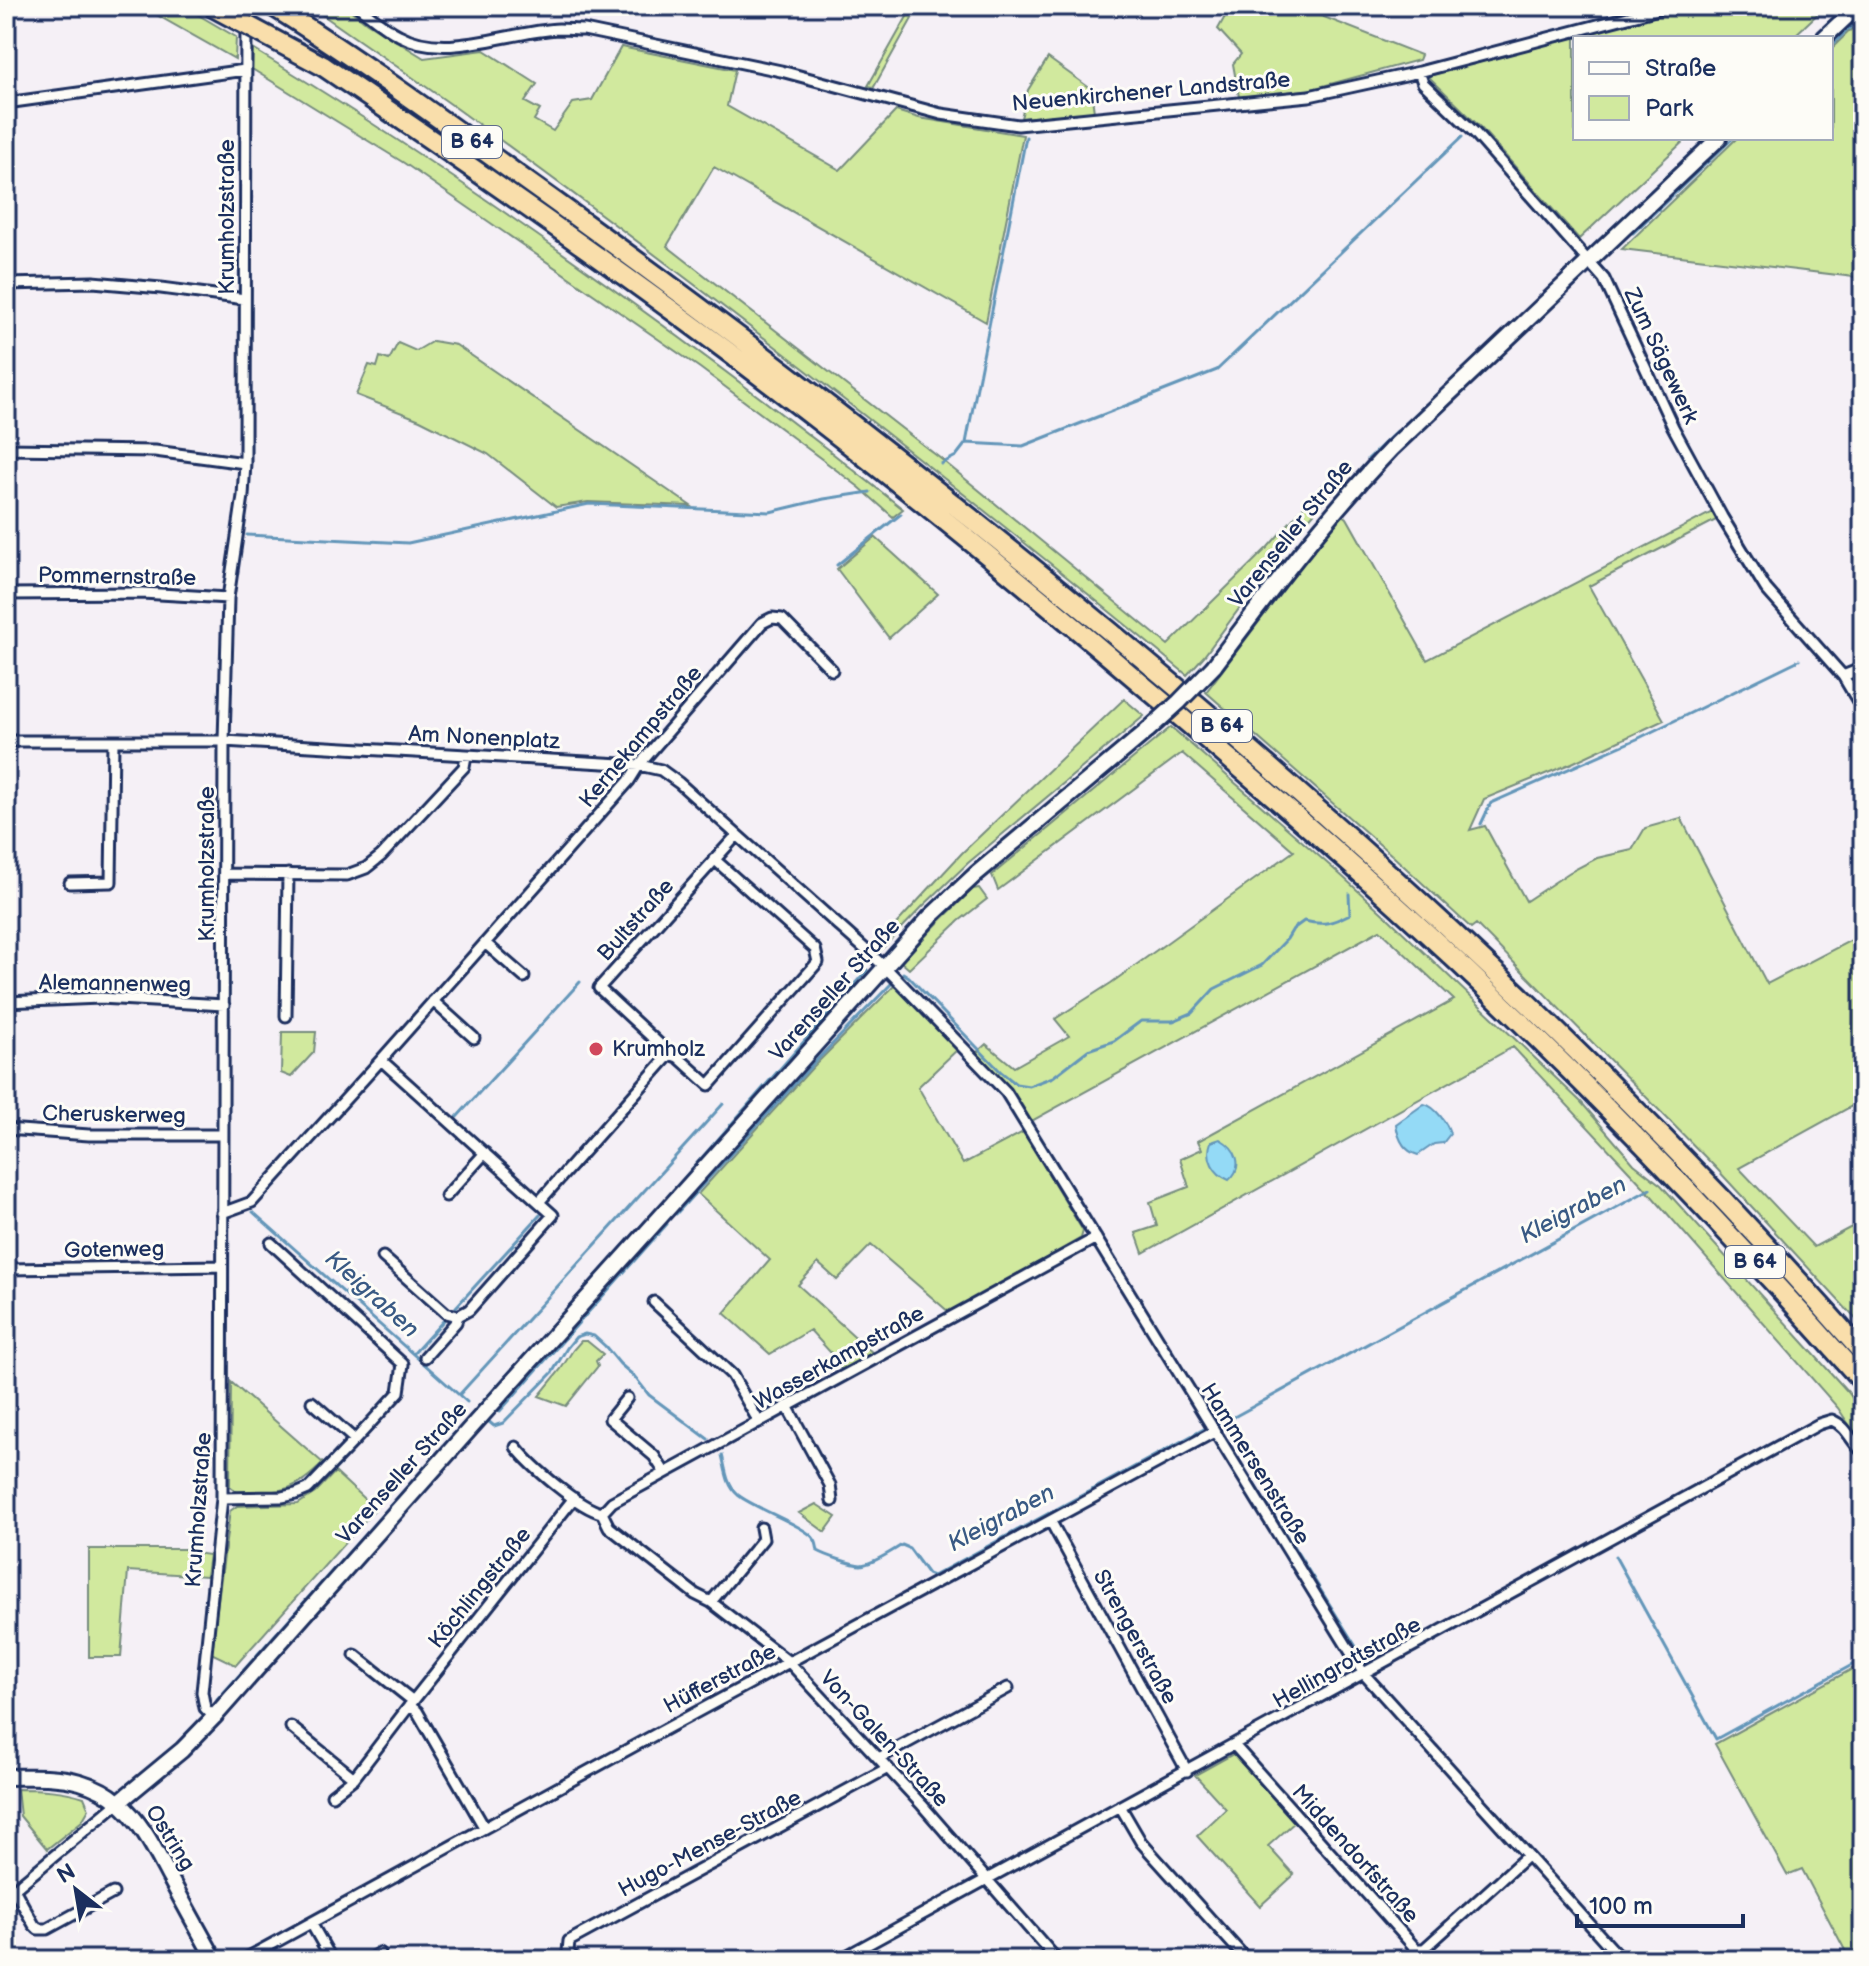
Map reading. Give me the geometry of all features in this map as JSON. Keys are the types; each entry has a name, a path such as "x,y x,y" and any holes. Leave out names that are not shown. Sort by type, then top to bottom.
{"highway":[{"name":"B 64","path":"211,6 323,66"},
{"name":"B 64","path":"231,6 453,154 718,344 1064,618 1275,797 1458,962 1613,1114 1765,1272 1863,1382"},
{"name":"B 64","path":"273,6 326,39 754,348 1076,603 1300,792 1474,950 1647,1121 1863,1353"},
{"path":"287,6 326,39"}],"main road":[{"path":"1826,36 1858,6"},
{"name":"Varenseller Straße","path":"119,1802 182,1750 214,1717 931,916 1179,702 1214,666 1299,553 1391,449 1717,140"},
{"name":"Ostring","path":"6,1777 69,1779 110,1795 119,1802 138,1822 215,1960"}],"street":[{"name":"Krumholzstraße","path":"214,1717 205,1708 202,1692 222,1498 224,741 228,598 245,463 246,6"},
{"name":"Neuenkirchener Landstraße","path":"358,6 399,36 416,42 456,45 558,29 584,30 781,71 941,114 1018,125 1309,96 1419,72 1670,6"},
{"path":"6,103 245,70"},
{"name":"Zum Sägewerk","path":"1419,72 1423,83 1475,133 1604,279 1673,427 1758,577 1843,676 1863,710"},
{"path":"6,284 93,282 245,299"},
{"path":"6,449 155,451 245,463"},
{"name":"Pommernstraße","path":"6,594 142,593 228,598"},
{"name":"Kernekampstraße","path":"222,1213 252,1202 629,781 639,765 762,623 772,618 782,619 832,670"},
{"path":"1843,676 1863,668"},
{"name":"Am Nonenplatz","path":"6,741 224,741 639,765 661,770 885,967"},
{"path":"70,883 111,882 113,741"},
{"path":"225,874 347,875 366,868 396,841 464,767 466,756"},
{"name":"Bultstraße","path":"670,1054 599,988 737,835"},
{"path":"539,1202 670,1054 678,1057 709,1085 818,962 815,949 714,859"},
{"path":"286,1016 288,874"},
{"path":"485,943 524,977"},
{"name":"Hammersenstraße","path":"885,967 1006,1092 1364,1674 1622,1960"},
{"name":"Alemannenweg","path":"6,1002 100,998 224,1005"},
{"path":"433,1001 474,1038"},
{"path":"381,1060 553,1215 469,1310 458,1316 446,1313 383,1257"},
{"name":"Cheruskerweg","path":"6,1129 89,1135 222,1135"},
{"path":"446,1196 485,1153"},
{"name":"Wasserkampstraße","path":"602,1513 612,1502 1096,1238"},
{"path":"222,1498 269,1498 308,1489 399,1392 403,1364 271,1243"},
{"name":"Gotenweg","path":"6,1269 222,1266"},
{"path":"654,1302 732,1375 759,1422"},
{"path":"425,1357 458,1316"},
{"path":"627,1398 610,1419 654,1456 665,1473"},
{"path":"312,1402 355,1440"},
{"path":"787,1406 830,1485 832,1501"},
{"name":"Hellingrottstraße","path":"839,1960 854,1957 986,1879 1819,1424 1832,1420 1839,1423 1863,1452"},
{"name":"Hüfferstraße","path":"243,1960 1214,1432"},
{"name":"Von-Galen-Straße","path":"516,1447 526,1459 574,1498 593,1511 602,1513 609,1527 789,1662 888,1768 1057,1960"},
{"name":"Köchlingstraße","path":"332,1795 354,1778 574,1498"},
{"name":"Strengerstraße","path":"1051,1522 1187,1771"},
{"path":"711,1602 763,1539 761,1528"},
{"path":"355,1655 411,1703 484,1827"},
{"path":"879,1758 1008,1688"},
{"path":"291,1727 354,1778"},
{"name":"Middendorfstraße","path":"1234,1745 1416,1949 1424,1949 1527,1856"},
{"name":"Hugo-Mense-Straße","path":"576,1960 568,1952 569,1941 888,1768"},
{"name":"Varenseller Straße","path":"10,1892 119,1802"},
{"path":"1120,1806 1141,1842 1247,1960"},
{"path":"10,1892 38,1929 47,1929 113,1893"},
{"path":"311,1923 332,1960"},
{"path":"1602,1960 1613,1950"},
{"path":"368,1960 379,1953"}],"green space":[{"path":"141,6 183,6 236,37 235,59"},
{"path":"310,6 345,6 424,58 484,50 537,84 525,102 540,110 534,120 553,131 573,103 592,100 621,47 735,70 727,106 840,170 896,111 919,118 1023,135 986,322 714,167 667,246 941,459 1168,645 1268,547 1329,478 1338,485 1287,544 1187,675 736,316 459,110"},
{"path":"913,6 919,6 874,87 868,86"},
{"path":"1231,6 1296,6 1421,55 1419,60 1308,90 1239,97 1233,64 1241,54 1218,29"},
{"path":"1691,6 1826,6 1794,36 1578,36"},
{"path":"1863,18 1863,278 1622,249 1735,140 1833,140 1833,47"},
{"path":"1573,37 1573,140 1685,140 1579,239 1481,128 1428,76"},
{"path":"253,49 401,142 541,238 750,390 903,509 893,517 859,487 700,368 404,163 252,69"},
{"path":"1048,58 1091,89 1094,112 1021,118 1028,90"},
{"path":"433,341 456,345 691,506 588,502 556,507 488,454 420,420 356,395 369,365 377,367 380,357 389,360 398,343 416,351"},
{"path":"1714,511 1718,519 1589,586 1664,720 1572,763 1484,799 1470,830 1485,826 1526,901 1597,858 1632,850 1645,828 1681,818 1767,984 1859,936 1863,943 1863,1100 1739,1168 1814,1247 1863,1221 1863,1327 1716,1168 1476,924 1471,928 1206,692 1343,515 1427,660"},
{"path":"875,537 938,594 889,638 837,569"},
{"path":"1124,699 1144,716 968,863 879,952 874,948 962,853"},
{"path":"1171,727 1390,920 1581,1102 1634,1164 1661,1185 1848,1392 1863,1413 1863,1446 1838,1408 1643,1186 1513,1047 1143,1253 1136,1233 1157,1226 1150,1202 1189,1187 1180,1159 1202,1149 1198,1141 1454,1000 1380,930 1030,1122 1004,1083 975,1054 986,1044 1014,1067 1069,1036 1055,1019 1111,983 1294,851 1182,753 998,890 992,875"},
{"path":"979,888 987,899 909,969 901,962 973,889"},
{"path":"895,985 958,1049 918,1087 963,1164 1023,1132 1083,1231 1081,1238 950,1313 871,1245 837,1280 818,1263 798,1285 874,1354 842,1371 831,1353 810,1330 770,1354 724,1313 770,1260 698,1194 812,1068"},
{"path":"282,1032 316,1032 314,1052 291,1077 281,1073"},
{"path":"581,1341 587,1341 603,1354 596,1361 598,1366 566,1406 539,1396 561,1369"},
{"path":"231,1382 323,1463 302,1481 284,1489 237,1492 230,1486"},
{"path":"335,1472 375,1509 236,1665 211,1653 230,1511 237,1506 298,1504 315,1493"},
{"path":"816,1504 836,1517 825,1532 799,1513"},
{"path":"89,1549 187,1549 187,1552 209,1555 206,1576 128,1571 121,1657 89,1657"},
{"path":"1863,1663 1863,1960 1840,1960 1847,1954 1802,1869 1787,1875 1715,1744"},
{"path":"1233,1754 1295,1822 1268,1846 1294,1875 1260,1906 1197,1836 1226,1809 1195,1775"},
{"path":"17,1789 51,1790 84,1797 89,1809 82,1821 47,1849 20,1816"}],"water":[{"path":"1424,1104 1440,1116 1450,1134 1443,1143 1434,1144 1418,1155 1402,1143 1396,1124"},
{"path":"1220,1139 1230,1147 1236,1158 1237,1169 1229,1180 1219,1174 1210,1159 1211,1142"}],"waterway":[{"path":"1815,36 1846,6"},
{"path":"1833,44 1863,15"},
{"path":"941,464 956,456 966,443 1026,137"},
{"path":"966,443 1023,446 1217,370 1462,137"},
{"path":"1593,246 1705,140"},
{"path":"1633,233 1731,140"},
{"path":"1470,363 1570,269"},
{"path":"1404,425 1457,376"},
{"path":"1368,459 1397,431"},
{"path":"247,535 408,543 589,504 770,512 870,492"},
{"path":"837,565 901,514"},
{"path":"1481,824 1491,803 1637,739 1799,660"},
{"path":"1853,665 1863,661"},
{"path":"1861,675 1863,689"},
{"path":"903,973 1001,1072 1016,1084 1029,1086 1053,1077 1088,1050 1114,1041 1141,1021 1173,1021 1192,1013 1214,989 1262,965 1293,929 1304,921 1328,923 1350,914 1349,894"},
{"path":"670,1194 867,970"},
{"path":"457,1117 580,982"},
{"path":"676,1214 810,1067 891,984"},
{"path":"459,1395 723,1104"},
{"name":"Kleigraben","path":"1216,1423 1234,1417 1650,1189"},
{"path":"543,1335 659,1206"},
{"name":"Kleigraben","path":"253,1212 467,1402"},
{"path":"456,1307 540,1215"},
{"path":"500,1411 667,1224"},
{"path":"414,1353 444,1320"},
{"name":"Kleigraben","path":"488,1421 494,1426 503,1423 552,1373 576,1337 585,1334 594,1336 605,1346 649,1395 708,1439"},
{"path":"471,1415 533,1346"},
{"path":"217,1700 464,1423"},
{"name":"Kleigraben","path":"722,1455 734,1491 809,1534 816,1542 818,1551 861,1565 877,1560 902,1545 909,1548 928,1574 933,1576 1204,1429"},
{"name":"Kleigraben","path":"1223,1434 1369,1664 1604,1536"},
{"name":"Kleigraben","path":"1615,1556 1716,1739 1863,1659"},
{"path":"1618,1949 1632,1960"}],"place":[{"name":"Krumholz","path":"596,1049"}]}
